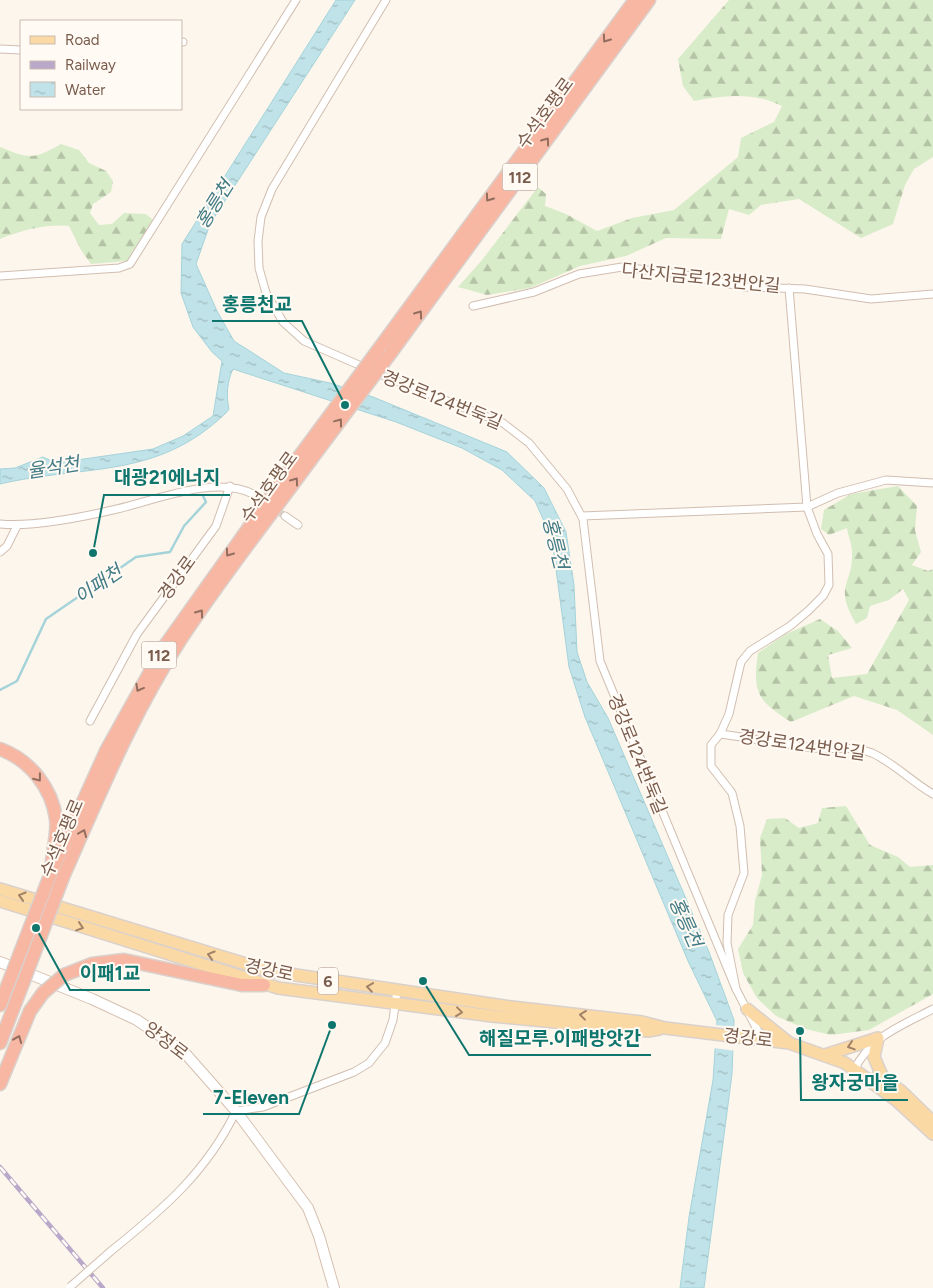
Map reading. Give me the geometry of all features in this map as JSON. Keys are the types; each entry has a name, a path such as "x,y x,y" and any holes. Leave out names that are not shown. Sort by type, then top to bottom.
{"highway":[{"name":"수석호평로","path":"0,1043 63,877 118,751 181,639 378,350 635,0"},
{"name":"수석호평로","path":"0,1005 51,873 106,751 164,647 214,574 304,459 390,354 650,0"},
{"path":"0,749 27,764 46,788 52,799 56,820 51,873"},
{"path":"0,1084 30,1011 43,993 64,974 92,964 124,960 242,985 264,985"}],"main road":[{"name":"경강로","path":"0,889 240,964 269,971 642,1022 665,1028 762,1038 789,1043 824,1055 854,1070 896,1100 933,1134"},
{"name":"경강로","path":"0,901 278,988 396,1004 638,1030 665,1028"},
{"name":"양정로","path":"0,962 92,999 137,1020 184,1052 236,1111 308,1208 319,1236 334,1288"},
{"path":"747,1009 789,1043"},
{"path":"824,1055 878,1038 874,1057 883,1078"},
{"name":"경강로","path":"854,1070 872,1072 883,1078 901,1091 933,1122"}],"street":[{"path":"0,276 119,268 130,264 296,0"},
{"name":"경강로124번둑길","path":"386,0 272,189 261,217 258,241 259,268 266,293 283,322 304,341 384,376 503,423 529,443 568,490 582,516 600,661 736,989"},
{"path":"0,49 20,50"},
{"name":"다산지금로123번안길","path":"473,306 534,292 579,274 622,267 680,274 745,286 789,288 876,299 933,294"},
{"path":"762,1038 736,989 727,943 727,922 744,872 740,826 732,793 711,766 711,745 720,734 734,699 741,662 750,651 790,626 808,611 823,596 829,585 828,554 817,534 807,507 789,288"},
{"path":"582,516 807,507 838,493 886,480 933,483"},
{"path":"0,524 17,526 115,510 191,491 230,486 241,488 253,494"},
{"name":"경강로","path":"90,721 137,634 216,526 230,486"},
{"path":"285,516 298,525"},
{"path":"0,552 7,546 17,526"},
{"name":"경강로124번안길","path":"720,734 816,748 844,747 859,749 885,760 913,782 933,794"},
{"path":"70,1288 166,1207 190,1182 225,1135 236,1111 263,1106 354,1072 369,1063 385,1044 396,1004 397,990"},
{"path":"854,1070 861,1056 878,1038 933,1009"}],"green space":[{"path":"729,0 933,0 933,157 914,169 905,185 893,224 861,238 799,199 761,205 749,215 729,209 721,239 666,238 626,256 580,266 530,288 487,295 458,287 482,260 538,187 546,194 545,206 566,214 597,231 632,218 674,210 738,157 741,138 774,122 782,106 760,98 739,96 694,101 683,86 678,59"},
{"path":"61,144 79,150 89,163 106,171 113,181 111,192 93,204 90,213 99,225 112,224 124,213 146,214 153,220 127,261 91,264 81,250 69,226 34,228 0,239 0,147 18,154 31,156 44,153"},
{"path":"898,486 917,506 915,530 921,552 912,565 928,571 933,569 933,735 897,710 854,696 791,722 771,708 760,695 756,678 758,653 784,635 820,619 838,631 852,648 828,655 832,678 867,674 909,600 903,589 889,600 870,606 867,618 856,624 849,611 845,593 852,564 852,552 847,528 829,535 821,529 824,510 851,494"},
{"path":"846,806 870,845 898,857 910,867 933,865 933,994 869,1030 831,1035 806,1029 776,1016 757,998 743,973 738,949 753,925 755,901 762,875 760,838 767,819 785,818 799,828 818,823 822,808"}],"water":[{"name":"홍릉천","path":"336,0 355,0 210,224 196,264 217,311 234,341 284,373 330,383 373,397 507,452 544,488 566,532 574,585 577,652 587,682 608,718 709,952 734,1020 732,1074 704,1288 680,1288 689,1217 713,1080 717,1021 688,961 585,717 569,667 552,539 535,501 502,470 462,448 396,422 233,369 228,389 229,409 200,434 173,450 146,460 119,466 0,484 0,469 15,468 43,457 56,463 153,449 183,436 213,416 222,361 212,352 193,327 181,293 182,244"}],"pier":[{"path":"714,1025 737,1027 737,1051 713,1048"}],"waterway":[{"name":"이패천","path":"0,690 17,681 46,619 136,557 170,552 184,526 206,502 203,496"}],"tunnel":[{"path":"253,494 285,516"}],"railway":[{"path":"0,1167 103,1288"}],"place":[{"name":"홍릉천교","path":"345,405"},
{"name":"대광21에너지","path":"93,553"},
{"name":"이패1교","path":"36,928"},
{"name":"해질모루.이패방앗간","path":"423,981"},
{"name":"7-Eleven","path":"332,1025"},
{"name":"왕자궁마을","path":"800,1031"}],"water label":[{"name":"율석천","path":"53,467"}]}
